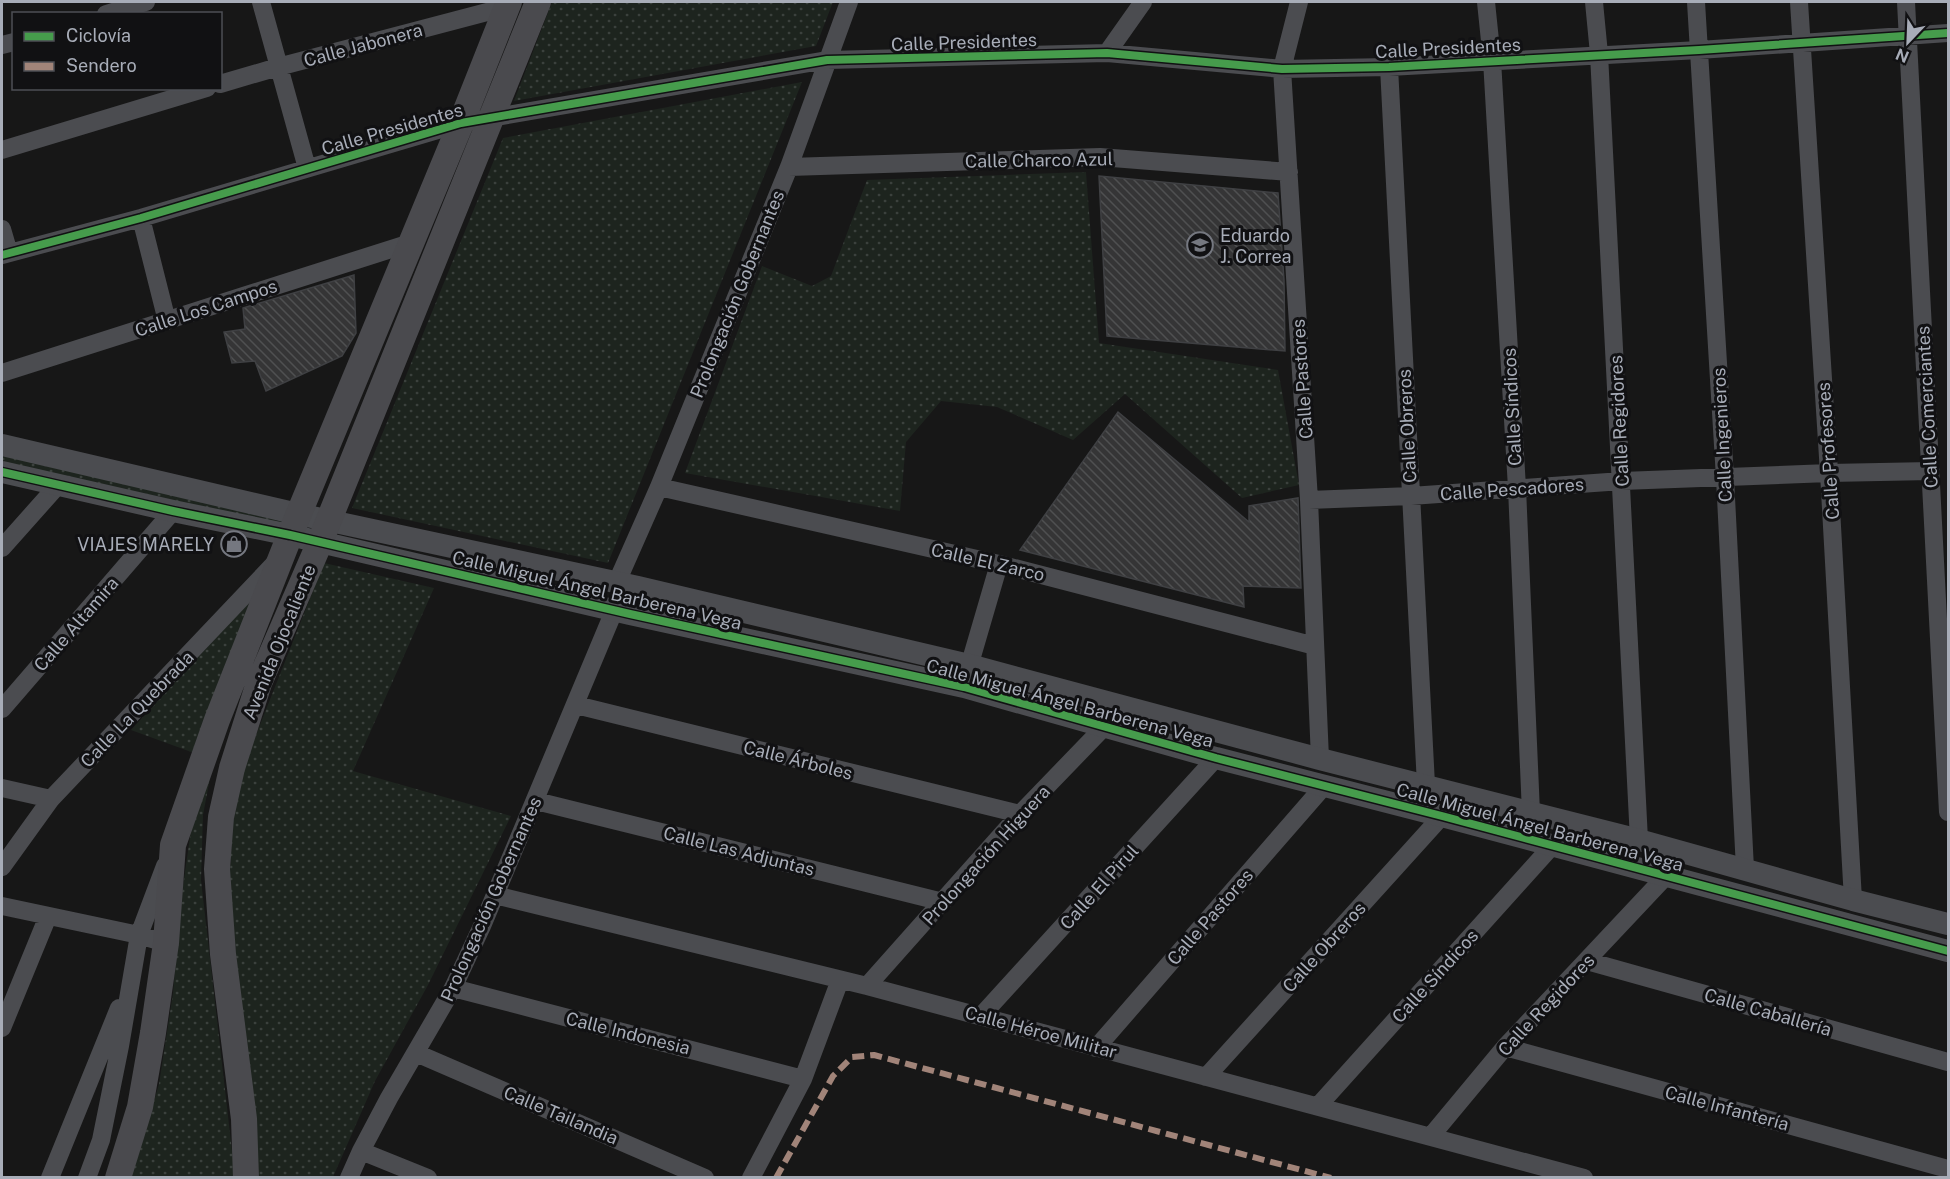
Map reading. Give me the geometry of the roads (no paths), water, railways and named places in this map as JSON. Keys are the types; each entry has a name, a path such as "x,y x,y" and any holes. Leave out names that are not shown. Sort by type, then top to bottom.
{"main road":[{"name":"Avenida Ojocaliente","path":"246,1178 244,1119 223,954 217,868 221,817 232,768 259,683 324,531 538,2"},
{"name":"Avenida Ojocaliente","path":"118,1178 140,1107 153,1033 166,943 174,845 217,720 290,535 461,123 507,4"}],"street":[{"path":"113,12 146,2"},
{"path":"261,2 307,168"},
{"name":"Prolongación Gobernantes","path":"616,582 659,487 789,167 849,2"},
{"path":"1107,53 1143,2"},
{"name":"Calle Pastores","path":"1299,2 1282,69 1309,500 1320,759"},
{"name":"Calle Síndicos","path":"1486,2 1492,60 1517,488 1531,813"},
{"name":"Calle Regidores","path":"1594,2 1599,54 1622,481 1639,840"},
{"name":"Calle Ingenieros","path":"1696,2 1725,478 1745,869"},
{"name":"Calle Profesores","path":"1799,2 1853,900"},
{"name":"Calle Comerciantes","path":"1906,2 1948,812"},
{"name":"Calle Jabonera","path":"222,83 507,4"},
{"name":"Calle Presidentes","path":"5,254 141,218 461,123 827,60 1107,53 1282,69 1389,67 1699,50 1948,33"},
{"name":"Calle Obreros","path":"1389,67 1426,785"},
{"path":"2,150 200,90"},
{"name":"Calle Charco Azul","path":"789,167 1100,158 1289,172"},
{"path":"141,218 166,321"},
{"path":"2,229 5,254"},
{"name":"Calle Los Campos","path":"2,374 410,243"},
{"name":"Calle Miguel Ángel Barberena Vega","path":"2,445 290,535"},
{"name":"Calle Pescadores","path":"1309,500 1411,496 1622,481 1931,471"},
{"name":"Calle Miguel Ángel Barberena Vega","path":"2,472 290,535 324,531 616,582 967,676 1426,785 1948,924"},
{"path":"2,548 59,484"},
{"name":"Calle El Zarco","path":"659,487 999,564 1315,646"},
{"name":"Calle Altamira","path":"2,709 174,511"},
{"name":"Calle Miguel Ángel Barberena Vega","path":"324,531 614,610 967,676 1106,726 1216,758 1948,951"},
{"name":"Calle La Quebrada","path":"2,867 51,799 290,535"},
{"path":"967,676 999,564"},
{"name":"Prolongación Gobernantes","path":"349,1178 389,1098 453,988 536,801 614,610"},
{"name":"Calle Árboles","path":"576,705 1020,814"},
{"name":"Prolongación Higuera","path":"867,986 1020,814 1106,726"},
{"name":"Calle El Pirul","path":"981,1016 1216,758"},
{"name":"Calle Pastores","path":"1096,1048 1324,786"},
{"path":"2,788 51,799"},
{"name":"Calle Las Adjuntas","path":"536,801 943,902"},
{"name":"Calle Obreros","path":"1206,1077 1442,816"},
{"name":"Avenida Ojocaliente","path":"87,1178 100,1140 120,1046 139,935 174,845"},
{"name":"Calle Síndicos","path":"1318,1106 1552,846"},
{"name":"Calle Regidores","path":"1431,1136 1505,1047 1665,877"},
{"name":"Calle Héroe Militar","path":"495,895 867,986 1584,1178"},
{"path":"2,906 139,935 166,943"},
{"path":"2,1028 48,916"},
{"name":"Calle Caballería","path":"1587,961 1948,1062"},
{"path":"50,1178 132,976"},
{"path":"751,1178 803,1078 840,980"},
{"name":"Calle Indonesia","path":"453,988 803,1078"},
{"name":"Calle Infantería","path":"1505,1047 1948,1169"},
{"name":"Calle Tailandia","path":"416,1053 705,1178"},
{"path":"361,1151 428,1178"}],"place":[{"name":"Eduardo J. Correa","path":"1200,245"},
{"name":"VIAJES MARELY","path":"234,544"}]}
